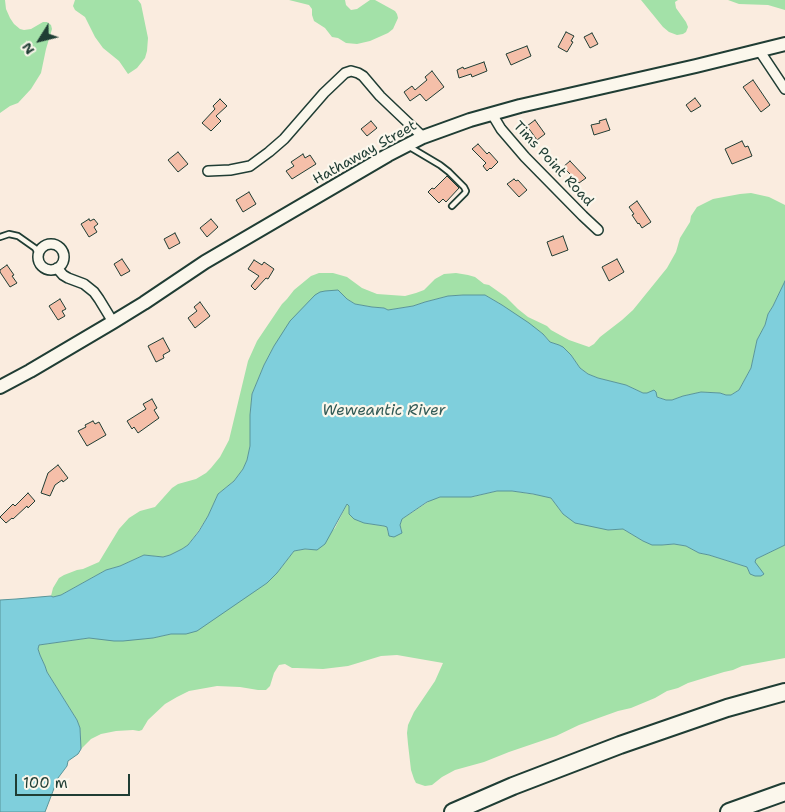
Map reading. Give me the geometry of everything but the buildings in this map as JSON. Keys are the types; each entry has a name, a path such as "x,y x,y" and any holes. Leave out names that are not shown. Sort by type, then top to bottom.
{"highway":[{"path":"453,812 513,786 620,745 727,708 785,692"},
{"path":"729,812 785,792"}],"street":[{"name":"Hathaway Street","path":"0,387 113,322 205,262 423,137 470,120 520,106 785,44"},
{"path":"759,50 785,89"},
{"path":"208,171 230,170 250,166 284,139 324,93 345,73 352,70 363,76 380,96 423,137"},
{"name":"Tims Point Road","path":"492,114 501,129 520,151 598,230"},
{"path":"46,244 55,244 61,250 64,258 57,268 49,270 44,268 39,262 38,254 46,244"},
{"path":"57,268 63,275 84,284 94,292 113,322"}],"lane":[{"path":"407,145 440,165 464,187 465,193 452,206"},
{"path":"0,237 9,234 18,236 34,248 38,254"}],"green space":[{"path":"0,0 5,0 10,18 20,29 31,29 43,22 47,22 51,25 52,29 41,73 31,89 18,103 0,113"},
{"path":"75,0 138,0 141,4 148,38 145,58 137,68 128,74 119,61 103,48 85,17 75,10 73,6"},
{"path":"289,0 345,0 346,5 351,10 357,9 370,0 375,0 395,11 398,18 393,29 388,33 370,41 357,44 346,43 332,37 325,28 314,21 312,9 309,5"},
{"path":"641,0 678,0 675,2 676,8 686,22 688,27 686,32 677,35 669,32"},
{"path":"728,0 785,0 785,10 768,5 739,4"},
{"path":"751,193 769,197 785,205 785,281 757,340 751,368 739,390 731,395 701,392 666,400 643,393 626,385 588,374 559,345 550,342 543,334 485,295 448,296 413,306 388,310 355,304 338,290 274,346 252,394 250,446 247,460 234,481 218,494 208,516 188,545 163,557 144,555 106,570 61,595 51,596 59,578 99,562 119,529 129,518 140,511 155,507 178,484 196,479 206,473 220,457 229,440 248,361 257,341 282,304 294,290 311,276 319,273 333,273 347,277 362,288 377,294 405,296 424,290 435,279 444,274 468,275 489,285 506,297 528,317 569,340 589,347 633,310 667,268 676,252 680,238 697,207 713,199"},
{"path":"497,491 512,491 551,498 563,514 608,530 623,529 643,541 662,545 686,546 699,553 747,567 750,574 756,559 785,545 785,658 742,666 688,683 631,708 579,725 556,736 484,762 455,770 432,785 425,786 416,783 411,770 407,733 408,725 414,712 435,681 443,663 397,655 381,656 348,666 323,669 292,668 285,664 279,665 270,686 266,690 217,686 189,691 165,704 148,720 142,730 116,731 101,734 91,739 81,749 80,728 77,720 47,672 38,649 39,645 89,638 153,638 171,634 186,634 267,583 294,551 311,550 335,528 347,504 364,523 387,527 388,533 402,531 400,525 402,519 434,498 472,497"}],"water":[{"name":"Weweantic River","path":"785,281 785,545 756,559 755,562 764,574 755,576 750,574 747,567 699,553 686,546 674,544 652,545 623,529 608,530 575,523 563,514 551,498 533,494 497,491 471,497 440,497 427,502 402,519 400,525 402,533 394,537 389,536 387,527 364,523 354,519 349,514 349,506 347,504 325,544 317,550 305,549 294,551 267,583 197,631 123,641 89,638 39,645 38,649 47,672 77,720 80,728 81,749 78,754 68,761 67,766 58,778 45,812 0,812 0,600 61,595 106,570 144,555 163,557 188,545 208,516 218,494 234,481 243,469 250,446 252,394 264,365 290,321 315,295 320,292 338,290 355,304 388,310 413,306 448,296 485,295 529,323 550,342 563,347 580,368 588,374 626,385 643,393 654,390 657,397 672,400 701,392 731,395 739,390 751,368 757,340"}]}
